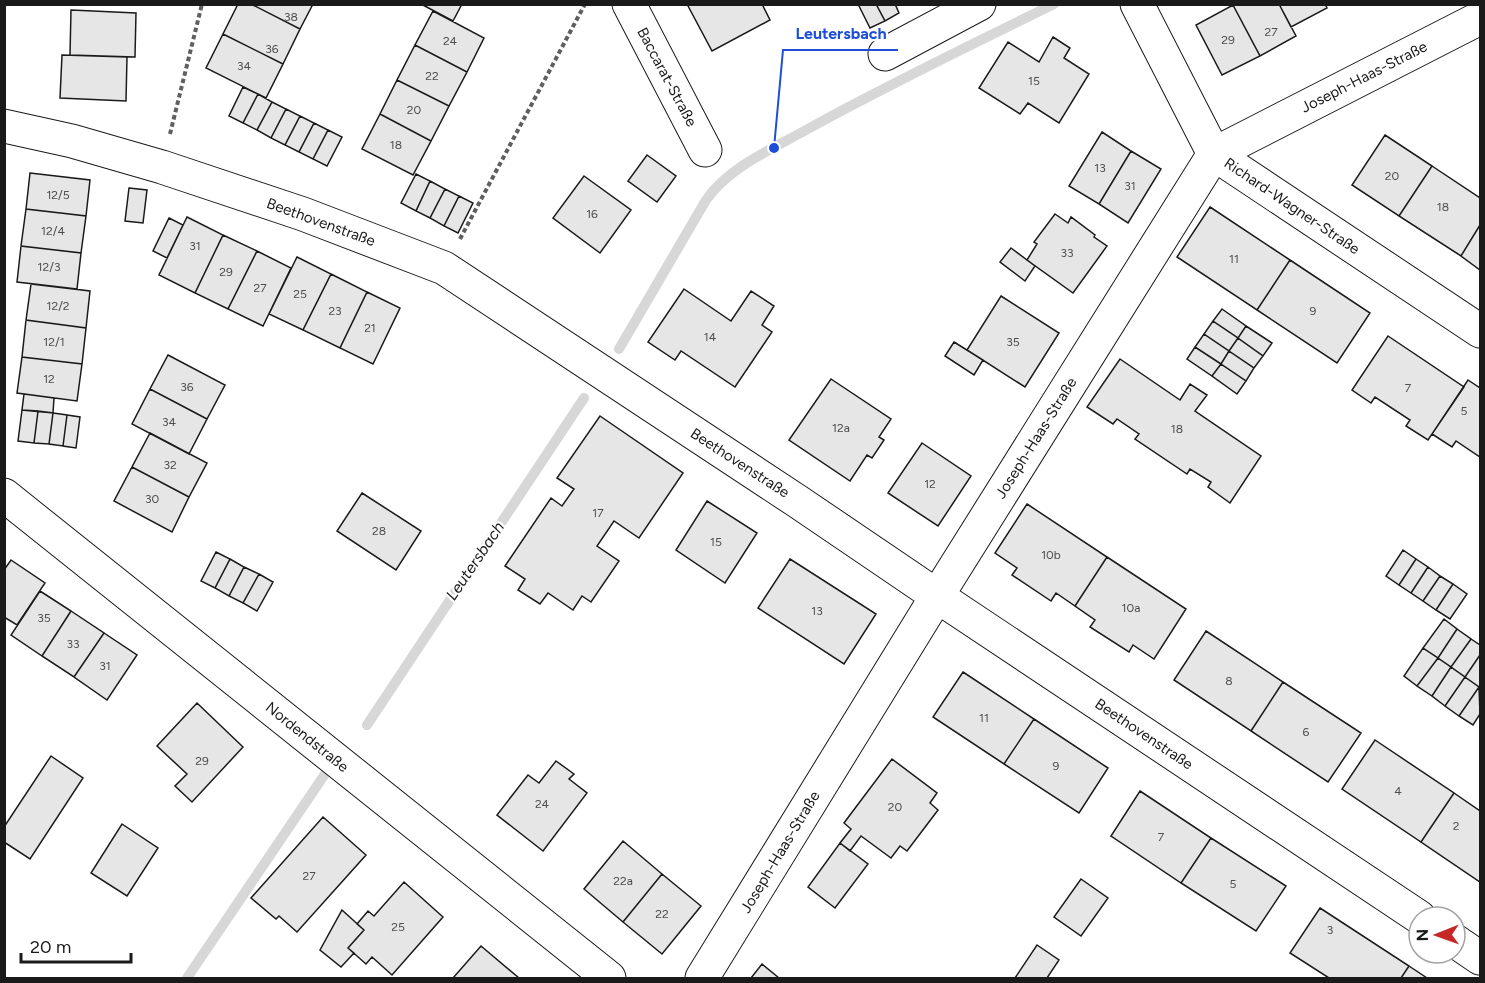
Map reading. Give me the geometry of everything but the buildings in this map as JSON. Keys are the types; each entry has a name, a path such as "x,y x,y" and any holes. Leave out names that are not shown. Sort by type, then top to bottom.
{"street":[{"name":"Baccarat-Straße","path":"629,4 705,150"},
{"path":"885,54 978,4"},
{"name":"Richard-Wagner-Straße","path":"1137,4 1214,153 1480,331"},
{"name":"Joseph-Haas-Straße","path":"702,978 936,596 1158,246 1214,153 1480,18"},
{"name":"Beethovenstraße","path":"4,126 72,141 162,167 303,214 444,268 1407,909"},
{"name":"Nordendstraße","path":"4,495 609,978"},
{"path":"1467,949 1480,958"}],"path":[{"path":"162,167 202,4"},
{"path":"444,268 585,4"}],"waterway":[{"name":"Leutersbach","path":"619,349 706,200 739,168 837,113 1054,4"},
{"name":"Leutersbach","path":"367,725 584,398"},
{"name":"Leutersbach","path":"187,978 327,771"}],"place":[{"name":"Leutersbach","path":"774,148"}]}
